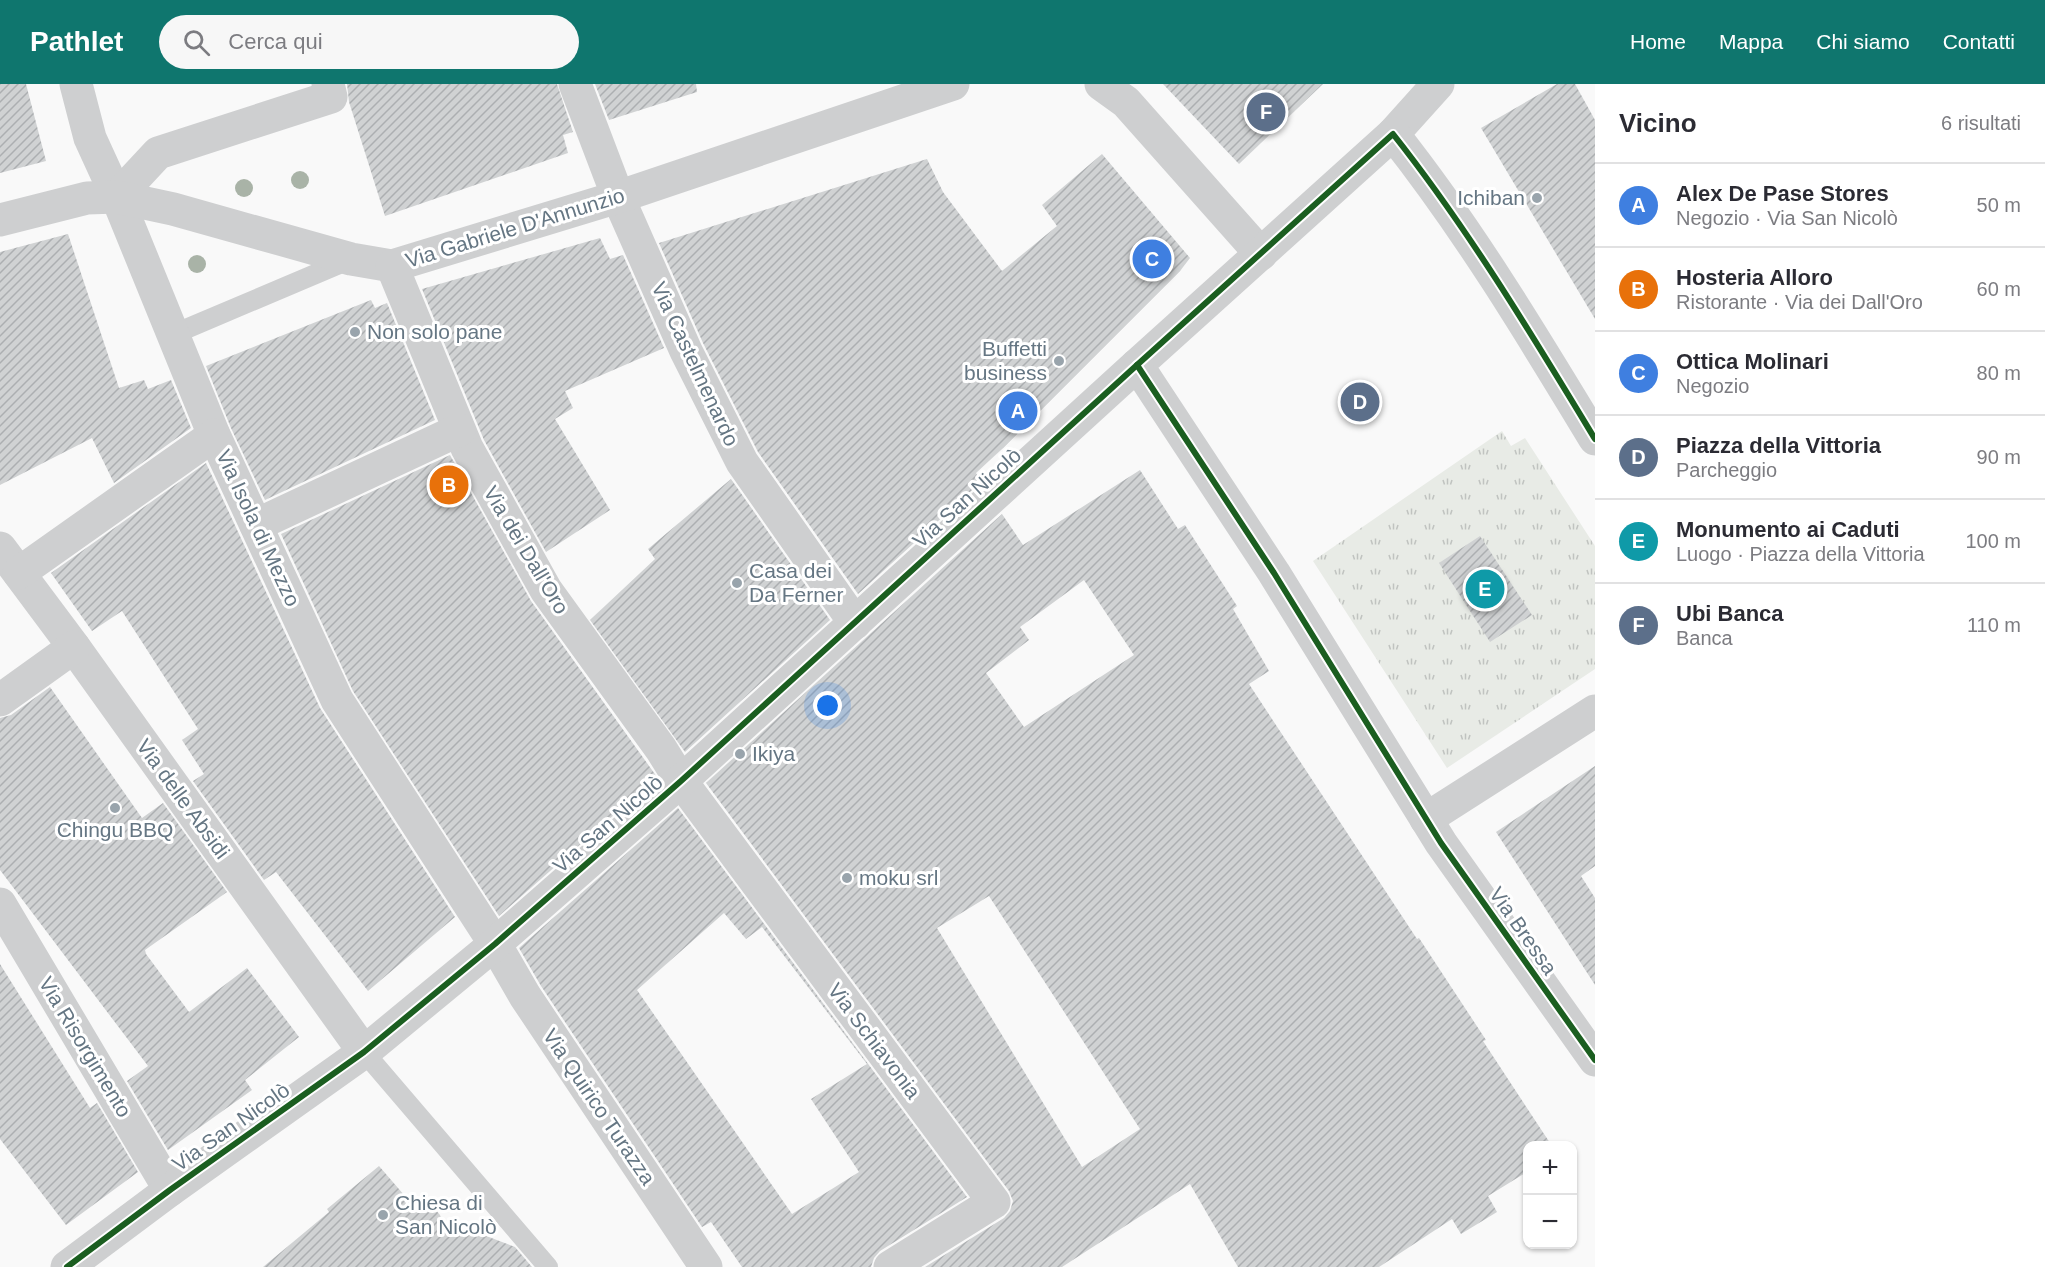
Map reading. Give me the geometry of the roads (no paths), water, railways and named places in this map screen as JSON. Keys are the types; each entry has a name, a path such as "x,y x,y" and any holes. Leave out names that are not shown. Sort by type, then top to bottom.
{"street":[{"name":"Via Isola di Mezzo","path":"76,84 90,138 117,197 214,435 337,700 495,944"},
{"name":"Via Castelmenardo","path":"575,84 618,197 686,351 741,462 855,623"},
{"name":"Via Gabriele D'Annunzio","path":"0,220 87,198 117,197 173,209 351,259 392,266 618,197 953,84"},
{"path":"1101,84 1126,102 1261,254"},
{"name":"Via San Nicolò","path":"67,1267 170,1190 364,1052 495,944 681,781 1393,134 1438,84"},
{"path":"117,197 158,153 330,91"},
{"path":"1393,134 1432,183 1480,254 1595,439"},
{"name":"Via dei Dall'Oro","path":"392,266 467,448 546,590 661,749 681,781"},
{"name":"Via Bressa","path":"1137,365 1274,573 1426,819 1595,1060"},
{"path":"256,525 459,430"},
{"path":"10,560 214,435"},
{"name":"Via delle Absidi","path":"10,560 364,1052"},
{"path":"0,700 74,647"},
{"path":"1426,819 1595,711"},
{"name":"Via Schiavonia","path":"681,781 994,1202 890,1267"},
{"name":"Via Risorgimento","path":"0,904 170,1190"},
{"name":"Via Quirico Turazza","path":"495,944 525,996 706,1267"}],"lane":[{"path":"174,334 351,259"},
{"path":"364,1052 548,1267"}],"place":[{"name":"Ubi Banca","path":"1266,112"},
{"name":"Ichiban","path":"1537,198"},
{"name":"Ottica Molinari","path":"1152,259"},
{"name":"Non solo pane","path":"355,332"},
{"name":"Buffetti business","path":"1059,361"},
{"name":"Piazza della Vittoria","path":"1360,402"},
{"name":"Alex De Pase Stores","path":"1018,411"},
{"name":"Hosteria Alloro","path":"449,485"},
{"name":"Casa dei Da Ferner","path":"737,583"},
{"name":"Monumento ai Caduti","path":"1485,589"},
{"name":"Ikiya","path":"740,754"},
{"name":"Chingu BBQ","path":"115,808"},
{"name":"moku srl","path":"847,878"},
{"name":"Chiesa di San Nicolò","path":"383,1215"}]}
